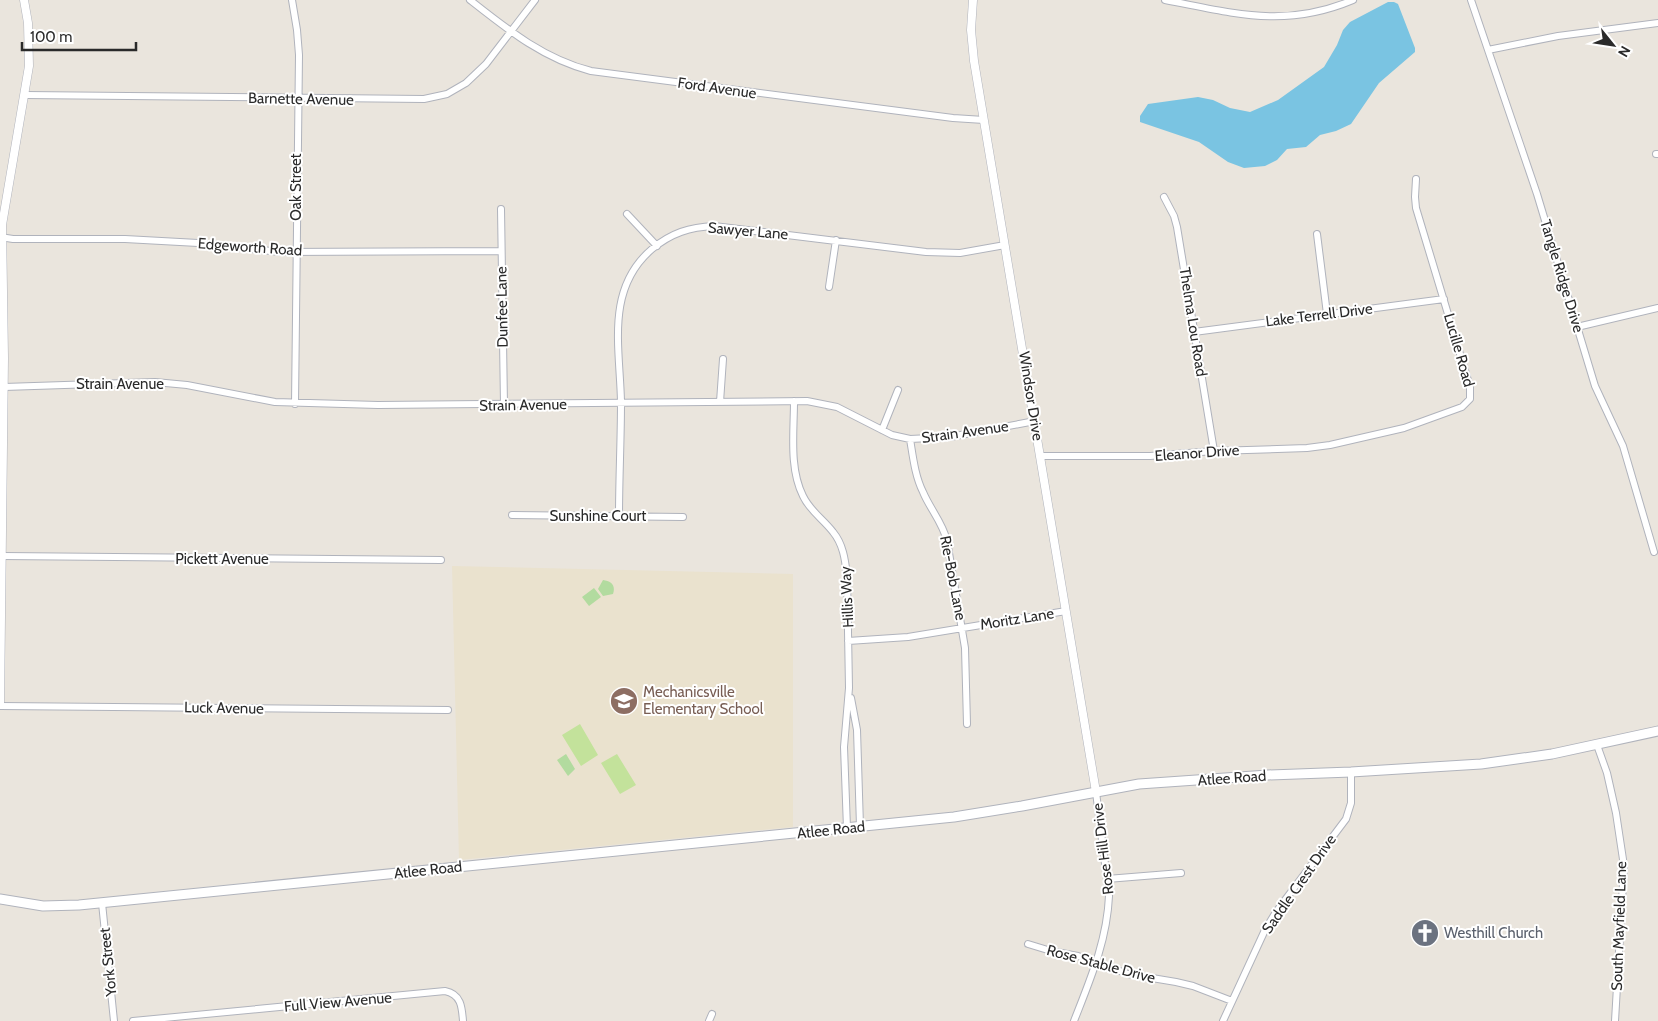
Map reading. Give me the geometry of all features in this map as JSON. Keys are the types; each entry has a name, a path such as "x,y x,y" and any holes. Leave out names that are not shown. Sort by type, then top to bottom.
{"main road":[{"name":"Atlee Road","path":"0,900 43,906 102,903 954,817 1139,784 1481,764 1552,754 1658,731"}],"street":[{"path":"0,704 4,387 1,237 29,66 29,44 24,0"},
{"name":"Oak Street","path":"292,0 299,55 295,404"},
{"name":"Ford Avenue","path":"470,0 538,50 555,59 591,71 953,118 984,120"},
{"name":"Barnette Avenue","path":"25,95 297,99 424,99 441,96 458,89 478,73 535,0"},
{"name":"Windsor Drive","path":"973,0 971,30 974,61 1096,792"},
{"path":"1165,0 1248,15 1271,17 1311,14 1338,3 1353,0"},
{"name":"Tangle Ridge Drive","path":"1471,0 1537,194 1595,386 1623,446 1654,552"},
{"path":"1488,50 1558,36 1658,23"},
{"name":"Lucille Road","path":"1352,440 1404,428 1462,407 1467,404 1471,394 1416,208 1416,179"},
{"name":"Thelma Lou Road","path":"1164,197 1174,216 1177,227 1214,450"},
{"name":"Dunfee Lane","path":"501,209 504,405"},
{"path":"627,214 657,246"},
{"name":"Sawyer Lane","path":"618,516 621,403 618,320 621,299 630,274 657,246 678,232 714,226 926,252 945,253 1005,245"},
{"path":"1317,234 1327,314"},
{"name":"Edgeworth Road","path":"1,237 13,239 124,239 198,243 280,252 501,251"},
{"path":"829,287 836,240"},
{"name":"Lake Terrell Drive","path":"1194,332 1444,299"},
{"path":"1577,327 1658,308"},
{"path":"720,402 723,359"},
{"name":"Strain Avenue","path":"4,387 155,382 187,385 295,404 504,405 794,401 822,403 837,407 892,435 910,439 950,437 1035,421"},
{"path":"882,430 898,390"},
{"name":"Hillis Way","path":"794,401 794,456 799,488 810,508 832,530 838,539 848,575 850,688 857,730 860,826"},
{"name":"Rie-Bob Lane","path":"910,439 917,477 922,491 946,535 965,648 967,724"},
{"name":"Eleanor Drive","path":"1041,456 1150,456 1214,450 1307,448 1352,440"},
{"name":"Sunshine Court","path":"512,515 683,516"},
{"name":"Pickett Avenue","path":"2,556 441,560"},
{"name":"Moritz Lane","path":"848,640 908,637 1066,611"},
{"name":"Hillis Way","path":"847,828 844,747 850,688"},
{"name":"Luck Avenue","path":"0,704 448,710"},
{"name":"South Mayfield Lane","path":"1597,745 1607,773 1616,813 1624,866 1615,1021"},
{"name":"Saddle Crest Drive","path":"1223,1021 1265,930 1276,912 1346,819 1351,804 1351,772"},
{"name":"Rose Hill Drive","path":"1074,1021 1097,964 1108,914 1109,896 1096,792"},
{"path":"1107,879 1181,872"},
{"name":"York Street","path":"102,903 114,1021"},
{"name":"Rose Stable Drive","path":"1028,944 1078,956 1128,974 1193,986 1232,1002"},
{"name":"Full View Avenue","path":"133,1021 445,992 459,1000 463,1021"},
{"path":"709,1021 712,1014"}],"shaded area":[{"name":"Mechanicsville Elementary School","path":"452,566 793,574 793,827 459,860"}],"green space":[{"path":"603,580 612,584 614,588 613,594 603,596 598,589"},
{"path":"594,588 601,597 589,606 582,597"},
{"path":"580,724 598,755 581,766 562,735"},
{"path":"566,754 575,769 568,776 557,760"},
{"path":"617,754 636,785 620,794 601,763"}],"water":[{"path":"1388,2 1398,4 1415,52 1379,83 1351,124 1336,131 1320,135 1306,147 1287,149 1277,160 1265,166 1244,168 1228,162 1199,142 1140,122 1140,116 1148,104 1198,97 1213,100 1230,108 1250,112 1278,100 1324,67 1337,45 1343,30 1350,22"}],"place":[{"name":"Mechanicsville Elementary School","path":"624,701"},
{"name":"Westhill Church","path":"1425,933"}]}
